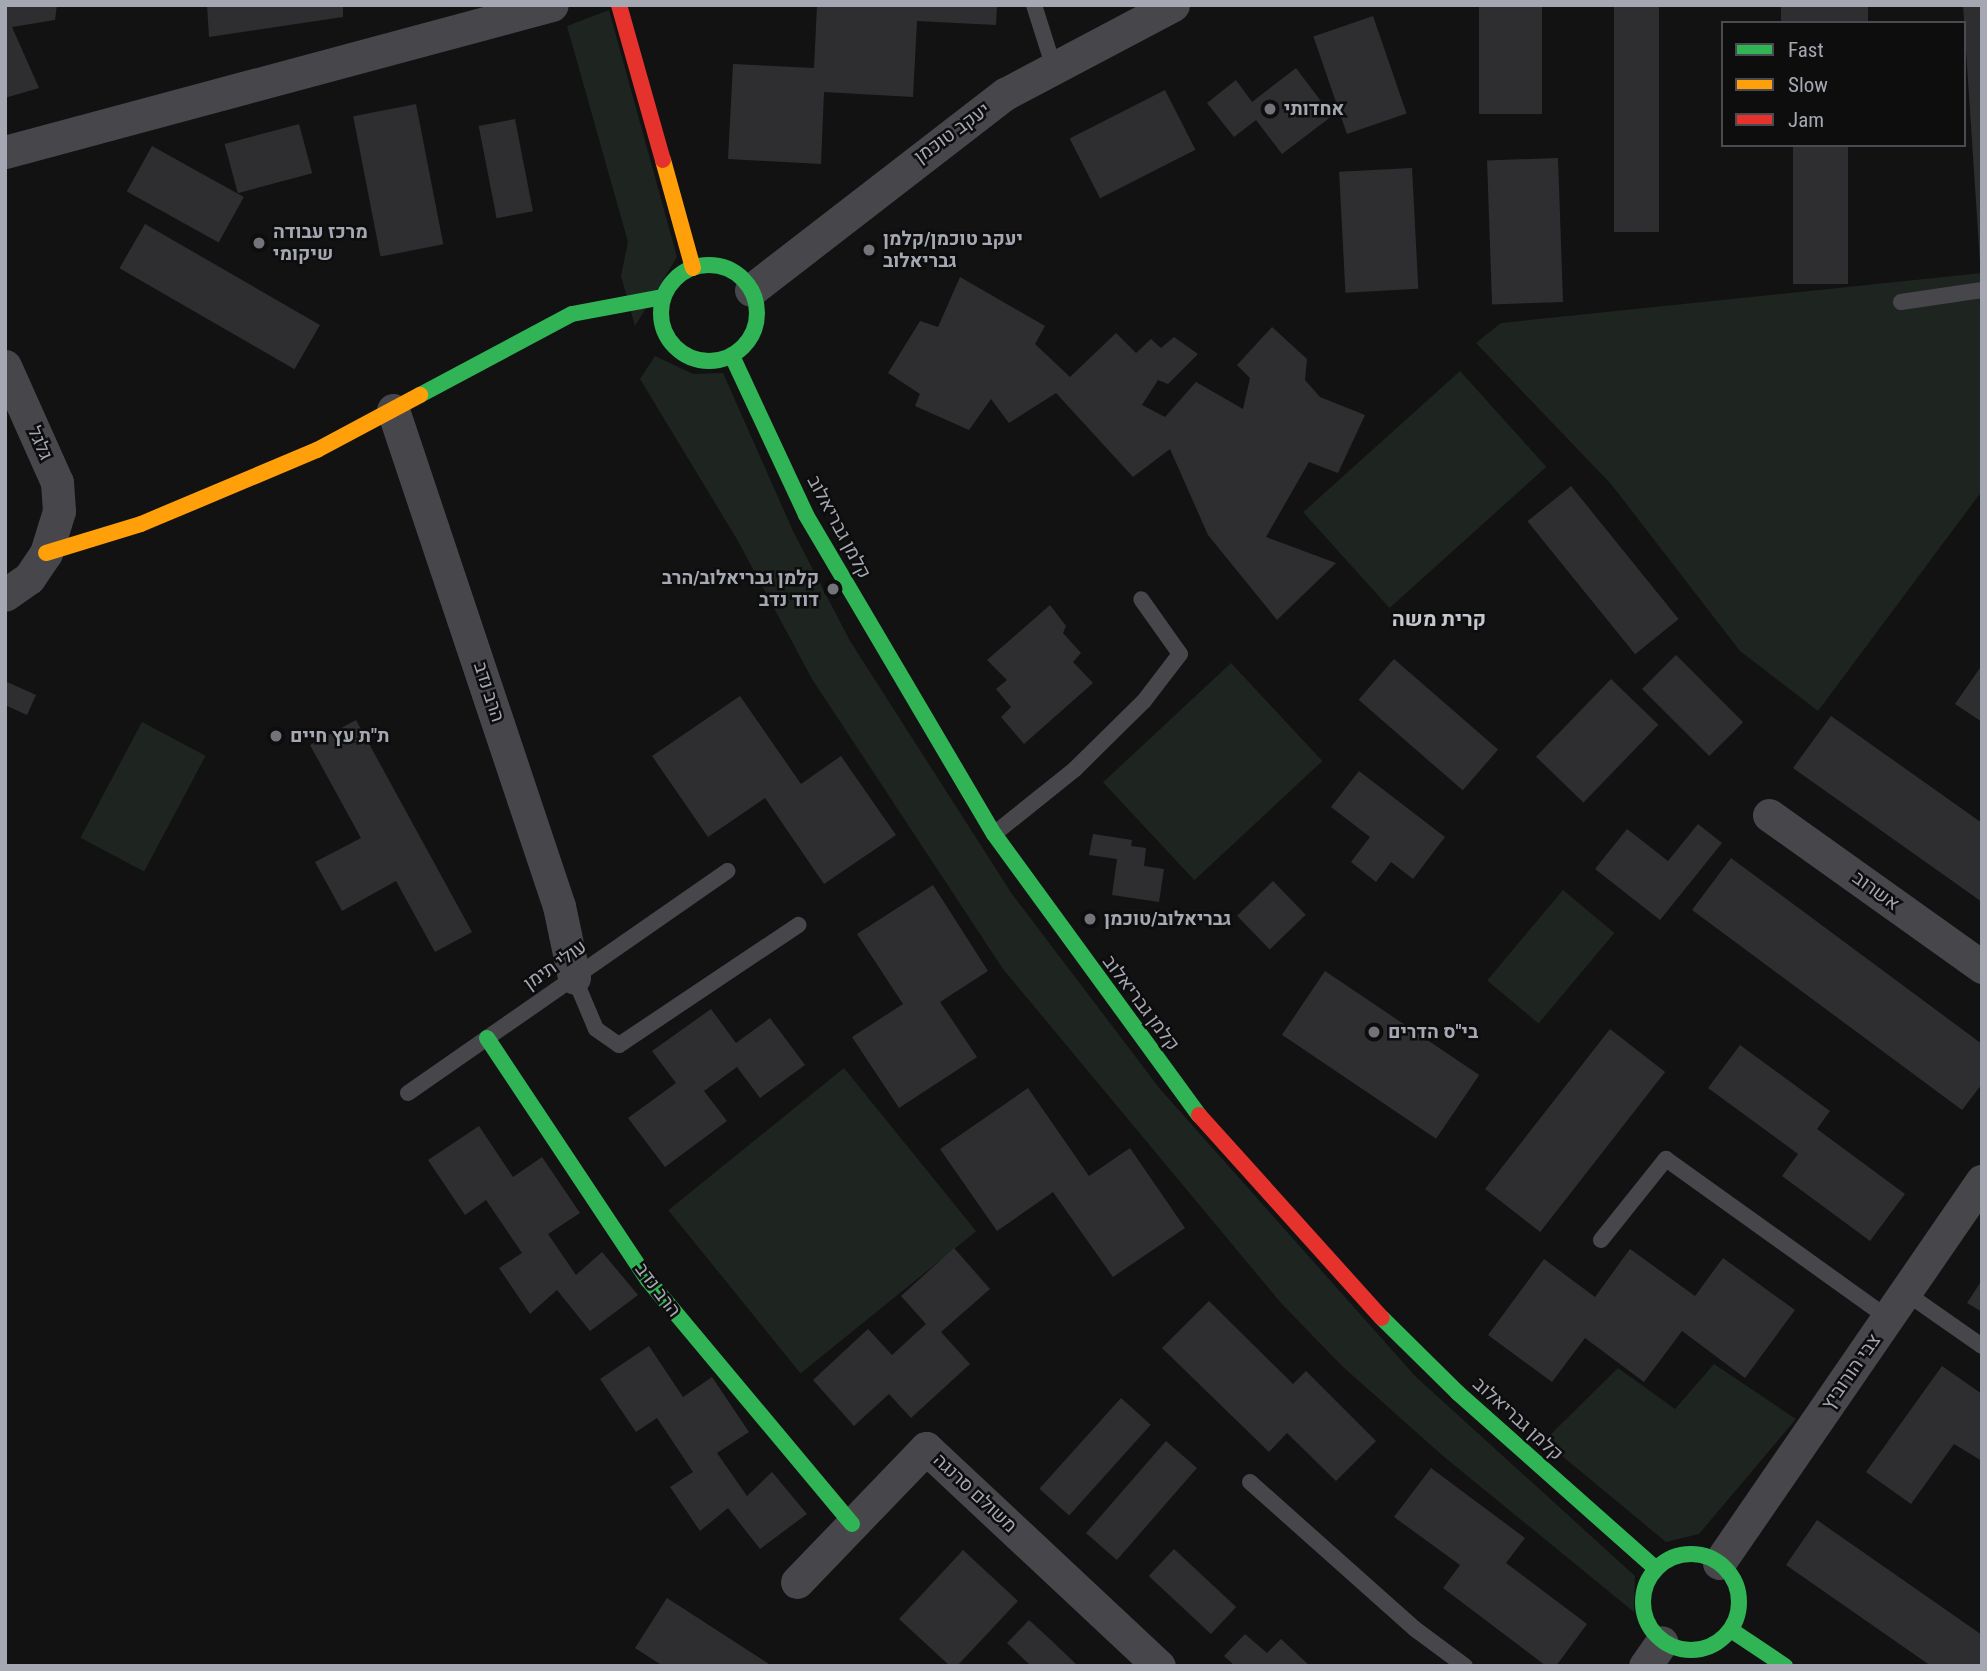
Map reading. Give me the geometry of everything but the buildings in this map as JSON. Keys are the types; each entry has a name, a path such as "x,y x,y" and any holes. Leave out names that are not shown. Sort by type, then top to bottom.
{"street":[{"path":"5,152 552,5"},
{"path":"618,5 693,268"},
{"name":"יעקב טוכמן","path":"751,290 893,177 1005,94 1053,65 1173,5"},
{"path":"693,268 724,268 751,290 757,306 755,330 732,356 698,361 674,347 662,327 663,297 672,281 693,268"},
{"path":"5,595 29,578 46,553 141,524 317,450 572,314 663,297"},
{"name":"קלמן גבריאלוב","path":"732,356 806,516 994,834 1195,1110 1279,1209 1458,1393 1656,1568"},
{"name":"גלגל","path":"5,366 57,482 59,511 46,553"},
{"name":"הרב נדב","path":"393,410 559,906 574,977"},
{"name":"אשרוב","path":"1769,815 1982,967"},
{"name":"הרב נדב","path":"487,1038 648,1280 852,1524"},
{"name":"צבי הורוביץ","path":"1719,1563 1982,1181"},
{"name":"משולם סרנגה","path":"797,1582 926,1448 1160,1666"},
{"path":"1680,1554 1707,1556 1719,1563 1730,1573 1738,1594 1737,1616 1731,1630 1713,1644 1691,1651 1654,1654 1651,1630 1642,1599 1656,1568 1680,1554"},
{"path":"1731,1630 1785,1666"}],"lane":[{"path":"1034,5 1053,65"},
{"path":"1901,302 1982,290"},
{"path":"994,834 1076,769 1144,701 1180,654 1141,599"},
{"name":"עולי תימן","path":"408,1093 727,871"},
{"path":"574,977 596,1029 619,1045 798,925"},
{"path":"1601,1240 1666,1158 1897,1306 1982,1346"},
{"path":"1250,1482 1415,1629 1465,1666"}],"shaded area":[{"path":"609,10 677,257 635,326 621,276 628,242 567,26"},
{"path":"1982,273 1982,491 1818,711 1740,651 1611,484 1476,343 1501,323"},
{"path":"655,356 693,374 723,373 793,531 850,641 1012,894 1160,1089 1415,1376 1635,1576 1634,1612 1443,1456 1341,1365 1281,1303 1003,969 812,679 738,541 640,379"},
{"path":"1460,371 1546,467 1390,608 1303,512"},
{"path":"1231,663 1322,761 1194,880 1103,782"},
{"path":"142,722 206,756 144,871 80,838"},
{"path":"1563,890 1614,933 1538,1023 1487,980"},
{"path":"844,1068 976,1231 801,1373 668,1210"},
{"path":"1714,1364 1796,1419 1699,1534 1666,1542 1544,1441 1618,1368 1675,1409"}],"traffic: fast":[{"path":"709,265 728,268 743,279 754,294 757,313 754,332 743,347 728,358 709,361 690,358 675,347 664,332 661,313 664,294 675,279 690,268 709,265"},
{"path":"420,395 572,314 663,297"},
{"path":"732,356 806,515 994,834 1199,1115"},
{"path":"487,1038 648,1280 852,1524"},
{"path":"1382,1318 1458,1393 1655,1568"},
{"path":"1691,1554 1710,1557 1725,1568 1736,1583 1739,1602 1736,1621 1725,1636 1710,1647 1691,1650 1672,1647 1657,1636 1646,1621 1643,1602 1646,1583 1657,1568 1672,1557 1691,1554"},
{"path":"1731,1630 1785,1666"}],"traffic: slow":[{"path":"663,160 693,268"},
{"path":"46,553 141,524 317,450 420,395"}],"traffic: jam":[{"path":"619,5 663,160"},
{"path":"1199,1115 1382,1318"}],"place":[{"name":"אחדותי","path":"1270,109"},
{"name":"מרכז עבודה שיקומי","path":"259,243"},
{"name":"יעקב טוכמן/קלמן גבריאלוב","path":"869,250"},
{"name":"קלמן גבריאלוב/הרב דוד נדב","path":"833,589"},
{"name":"ת\"ת עץ חיים","path":"276,736"},
{"name":"גבריאלוב/טוכמן","path":"1090,919"},
{"name":"בי\"ס הדרים","path":"1374,1032"}],"district":[{"name":"קרית משה","path":"1439,619"}]}
